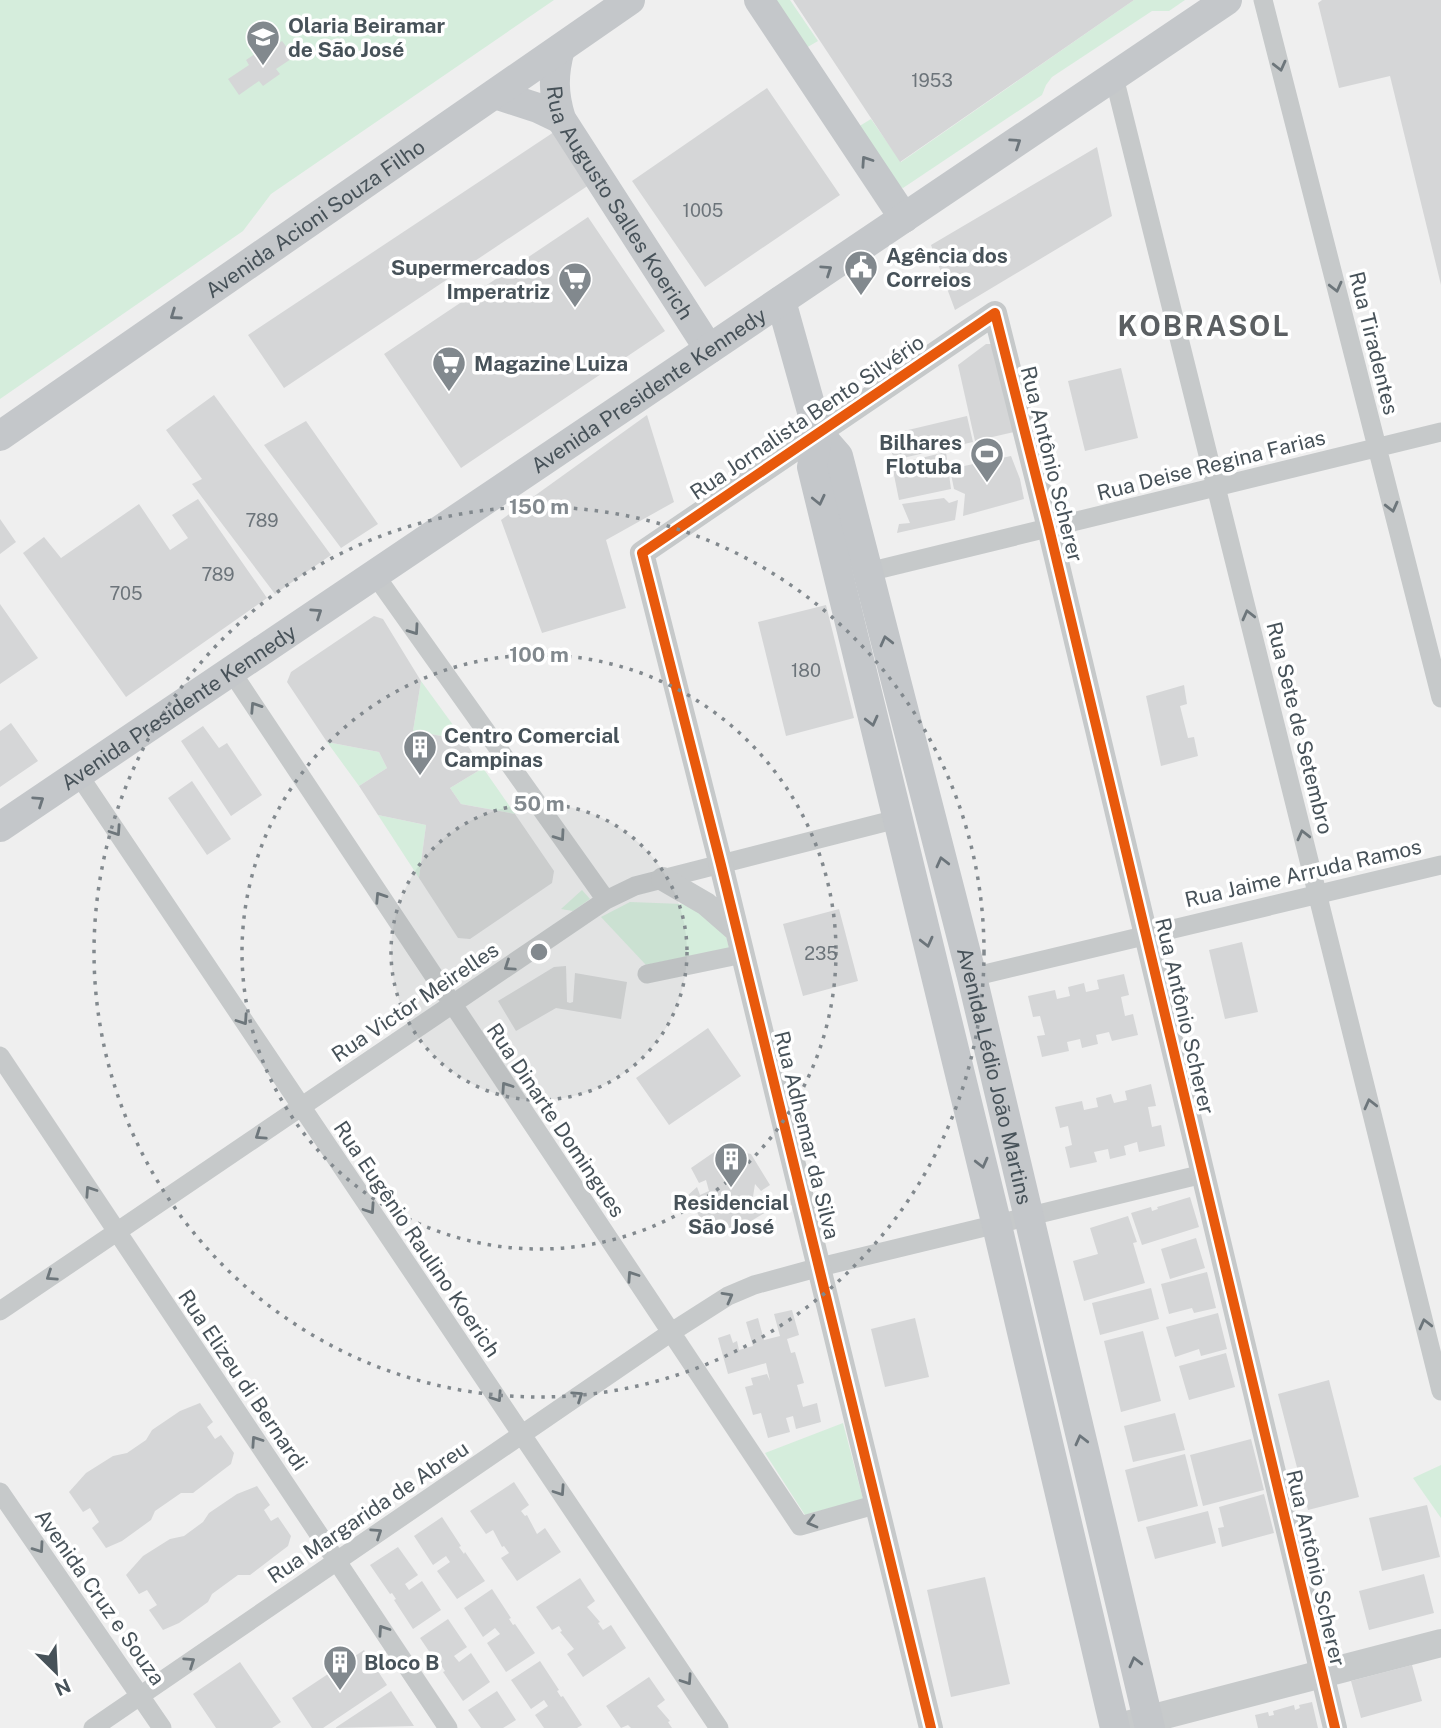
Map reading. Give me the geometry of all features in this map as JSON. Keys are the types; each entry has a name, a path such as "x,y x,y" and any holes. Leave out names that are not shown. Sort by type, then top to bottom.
{"main road":[{"name":"Avenida Acioni Souza Filho","path":"0,436 630,0"},
{"path":"758,0 904,218"},
{"name":"Avenida Presidente Kennedy","path":"0,827 1227,0"},
{"name":"Rua Augusto Salles Koerich","path":"560,49 553,84 561,119 709,349"},
{"path":"495,94 538,108 561,119"},
{"name":"Avenida Lédio João Martins","path":"781,301 818,433 838,456 972,977 1149,1723"},
{"name":"Avenida Lédio João Martins","path":"818,433 812,467 997,1224 1115,1728"},
{"path":"1115,1728 1149,1723 1441,1643"}],"street":[{"name":"Rua Tiradentes","path":"1263,0 1441,698"},
{"name":"Rua Sete de Setembro","path":"1114,76 1441,1391"},
{"name":"Rua Jornalista Bento Silvério","path":"642,553 995,313"},
{"name":"Rua Antônio Scherer","path":"995,313 1049,527 1335,1728"},
{"name":"Rua Deise Regina Farias","path":"868,572 1441,432"},
{"name":"Rua Adhemar da Silva","path":"642,553 820,1267 931,1728"},
{"path":"375,575 606,900"},
{"name":"Rua Dinarte Domingues","path":"231,671 800,1526 878,1504"},
{"name":"Rua Eugênio Raulino Koerich","path":"78,774 719,1728"},
{"name":"Rua Victor Meirelles","path":"0,1311 606,900 635,886 897,819"},
{"name":"Rua Jaime Arruda Ramos","path":"972,977 1441,864"},
{"path":"648,974 740,942 706,904 663,879"},
{"name":"Rua Elizeu di Bernardi","path":"0,1056 448,1728"},
{"name":"Rua Margarida de Abreu","path":"93,1728 670,1333 740,1290 820,1267 1203,1174"},
{"name":"Avenida Cruz e Souza","path":"0,1492 162,1728"}],"green space":[{"path":"0,0 554,0 271,194 243,231 0,399"},
{"path":"774,0 790,0 818,41 806,48"},
{"path":"1134,0 1185,0 1169,11 1152,11 1052,77 1042,95 903,188 896,185 858,127 871,119 901,162"},
{"path":"421,681 464,740 413,731"},
{"path":"327,742 379,752 387,768 359,786"},
{"path":"483,768 515,814 461,804 450,788"},
{"path":"378,815 426,825 419,878"},
{"path":"582,890 590,899 573,911 561,909"},
{"path":"630,902 682,904 709,917 725,931 729,948 646,965 601,917"},
{"path":"843,1423 863,1499 805,1515 765,1453"},
{"path":"1441,1465 1441,1518 1413,1478"}],"building":[{"path":"793,0 1134,0 900,162"},
{"path":"1322,0 1441,0 1441,285 1390,76 1339,88 1318,3"},
{"name":"Olaria Beiramar de São José","path":"282,41 294,57 276,69 280,74 263,86 259,81 239,95 228,79 249,65 246,60 261,50 263,54"},
{"path":"767,88 840,195 705,287 632,181"},
{"path":"557,130 592,183 284,388 248,335"},
{"path":"1097,147 1112,216 955,310 931,245"},
{"path":"588,217 665,331 461,468 384,354"},
{"path":"986,344 993,344 1014,432 975,441 958,365"},
{"path":"1121,368 1138,438 1085,451 1068,381"},
{"path":"214,395 331,555 275,594 192,484 202,479 166,430"},
{"path":"647,415 674,502 606,540 626,608 542,633 501,520"},
{"path":"967,416 973,442 894,460 887,435"},
{"path":"306,421 378,524 341,548 264,445"},
{"path":"946,452 951,489 899,500 892,465"},
{"name":"Bilhares Flotuba","path":"1011,456 1024,499 963,516 965,494 954,489 950,469"},
{"path":"944,498 949,503 958,500 955,520 897,533 899,524 910,523 902,504"},
{"path":"198,499 267,598 126,697 23,553 44,537 61,558 139,504 170,550 188,538 172,515"},
{"path":"0,519 16,542 0,554"},
{"path":"0,604 38,658 0,684"},
{"path":"826,605 854,718 786,736 758,622"},
{"name":"Centro Comercial Campinas","path":"374,616 383,619 421,681 413,731 464,740 483,768 450,788 461,804 515,814 554,871 552,883 470,939 458,938 419,878 426,825 378,815 359,786 387,768 379,752 327,742 287,682 291,672"},
{"path":"1184,685 1187,704 1180,706 1188,738 1194,737 1198,756 1161,766 1146,696"},
{"path":"11,723 38,761 0,787 0,731"},
{"path":"203,726 219,748 227,743 262,795 231,816 181,741"},
{"path":"192,781 231,839 207,855 168,798"},
{"path":"839,909 858,981 803,996 783,924"},
{"path":"1242,942 1258,1012 1225,1019 1209,950"},
{"path":"566,966 567,1002 570,1003 573,1002 575,973 627,982 621,1019 556,1008 516,1031 498,1001 554,967"},
{"path":"1124,974 1129,995 1121,997 1125,1016 1133,1014 1138,1035 1112,1041 1109,1032 1096,1035 1098,1044 1082,1048 1080,1039 1067,1042 1069,1051 1042,1057 1037,1036 1045,1035 1040,1016 1033,1017 1028,996 1055,990 1057,999 1070,996 1068,987 1084,983 1086,992 1099,989 1097,980"},
{"path":"708,1028 741,1076 669,1125 636,1078"},
{"path":"1151,1084 1156,1106 1148,1107 1152,1127 1161,1125 1165,1146 1139,1152 1137,1142 1124,1146 1126,1155 1110,1159 1108,1149 1094,1152 1097,1162 1070,1168 1065,1147 1072,1145 1068,1126 1060,1128 1055,1107 1082,1101 1084,1110 1098,1107 1096,1098 1111,1094 1114,1103 1127,1100 1125,1091"},
{"name":"Residencial São José","path":"720,1148 751,1154 770,1185 761,1191 755,1184 752,1203 759,1200 766,1212 736,1230 704,1224 687,1196 697,1187 700,1195 709,1191 706,1180 699,1183 691,1168"},
{"path":"1190,1197 1199,1227 1142,1245 1131,1213 1151,1207 1152,1211"},
{"path":"1128,1216 1137,1242 1133,1243 1145,1283 1084,1301 1073,1261 1098,1254 1090,1228"},
{"path":"1196,1238 1205,1268 1170,1279 1161,1249"},
{"path":"1207,1272 1216,1308 1194,1313 1192,1308 1169,1314 1161,1284"},
{"path":"1151,1288 1159,1319 1100,1335 1092,1303"},
{"path":"792,1310 799,1335 787,1339 791,1353 795,1352 804,1383 797,1385 803,1407 817,1403 821,1422 796,1429 793,1416 786,1418 790,1432 768,1438 761,1413 753,1415 745,1387 753,1385 751,1378 767,1374 770,1381 766,1363 728,1374 718,1338 730,1334 733,1343 737,1341 739,1350 753,1346 746,1322 758,1318 764,1340 780,1336 774,1314"},
{"path":"1218,1313 1227,1349 1201,1356 1199,1349 1175,1357 1166,1327"},
{"path":"915,1318 929,1377 885,1387 871,1329"},
{"path":"1143,1331 1161,1401 1121,1412 1104,1341"},
{"path":"1226,1353 1235,1387 1189,1400 1179,1366"},
{"path":"1329,1380 1359,1497 1308,1510 1278,1394"},
{"path":"200,1403 213,1422 207,1427 215,1439 221,1435 234,1453 231,1464 193,1493 181,1493 155,1511 151,1520 122,1541 106,1548 92,1528 99,1522 90,1508 83,1512 69,1492 86,1473 113,1456 127,1453 146,1440 152,1430 180,1411"},
{"path":"1175,1413 1185,1450 1133,1462 1124,1426"},
{"path":"1251,1439 1264,1490 1203,1506 1190,1455"},
{"path":"1185,1454 1198,1506 1138,1522 1125,1470"},
{"path":"514,1482 529,1505 521,1511 527,1515 537,1534 545,1528 561,1552 517,1581 501,1558 509,1553 502,1547 493,1530 486,1534 470,1511"},
{"path":"257,1486 270,1505 264,1510 271,1521 278,1517 291,1536 288,1546 250,1575 238,1575 212,1594 208,1602 179,1623 163,1630 149,1610 157,1605 147,1590 139,1594 126,1575 143,1556 170,1539 184,1536 203,1522 209,1513 237,1494"},
{"path":"1264,1494 1274,1533 1222,1547 1218,1528 1224,1527 1219,1507"},
{"path":"1427,1505 1440,1557 1382,1571 1369,1518"},
{"path":"1208,1511 1216,1543 1155,1559 1146,1527"},
{"path":"442,1517 461,1546 459,1547 485,1581 457,1599 437,1571 450,1562 446,1556 433,1565 414,1536"},
{"path":"398,1547 418,1575 405,1584 409,1590 422,1581 441,1610 413,1629 392,1593 390,1594 370,1565"},
{"path":"1424,1574 1434,1613 1369,1630 1359,1591"},
{"path":"985,1577 1010,1684 951,1697 927,1590"},
{"path":"580,1578 595,1601 587,1607 600,1622 598,1623 603,1630 611,1625 626,1648 583,1677 567,1654 574,1649 560,1632 562,1631 559,1626 552,1630 536,1607"},
{"path":"492,1589 513,1625 515,1624 535,1653 506,1672 487,1643 500,1634 495,1628 483,1637 464,1608"},
{"path":"448,1619 467,1647 454,1656 459,1662 471,1653 490,1682 463,1701 441,1665 439,1666 420,1638"},
{"name":"Bloco B","path":"364,1650 387,1685 323,1728 312,1728 292,1698"},
{"path":"540,1661 559,1690 557,1691 582,1725 577,1728 544,1728 535,1715 548,1706 544,1700 531,1709 511,1680"},
{"path":"240,1662 281,1722 272,1728 216,1728 193,1694"},
{"path":"1412,1665 1422,1701 1361,1718 1351,1681"},
{"path":"649,1677 665,1700 657,1706 670,1721 668,1722 672,1728 631,1728 628,1725 621,1728 606,1706"},
{"path":"391,1691 414,1726 335,1728"},
{"path":"497,1691 516,1720 503,1728 481,1728 468,1710"},
{"path":"1312,1702 1318,1728 1258,1728 1255,1715 1268,1712 1269,1716 1274,1715 1273,1711 1294,1705 1295,1710 1300,1708 1299,1705"}],"cycle path":[{"path":"931,1728 721,865 642,553 995,313 1049,528 1335,1728"}],"place":[{"name":"Olaria Beiramar de São José","path":"263,67"},
{"name":"Agência dos Correios","path":"861,297"},
{"name":"Supermercados Imperatriz","path":"575,309"},
{"name":"Magazine Luiza","path":"449,393"},
{"name":"Bilhares Flotuba","path":"987,484"},
{"name":"Centro Comercial Campinas","path":"420,777"},
{"name":"Residencial São José","path":"731,1189"},
{"name":"Bloco B","path":"340,1692"}],"district":[{"name":"KOBRASOL","path":"1204,325"}]}
